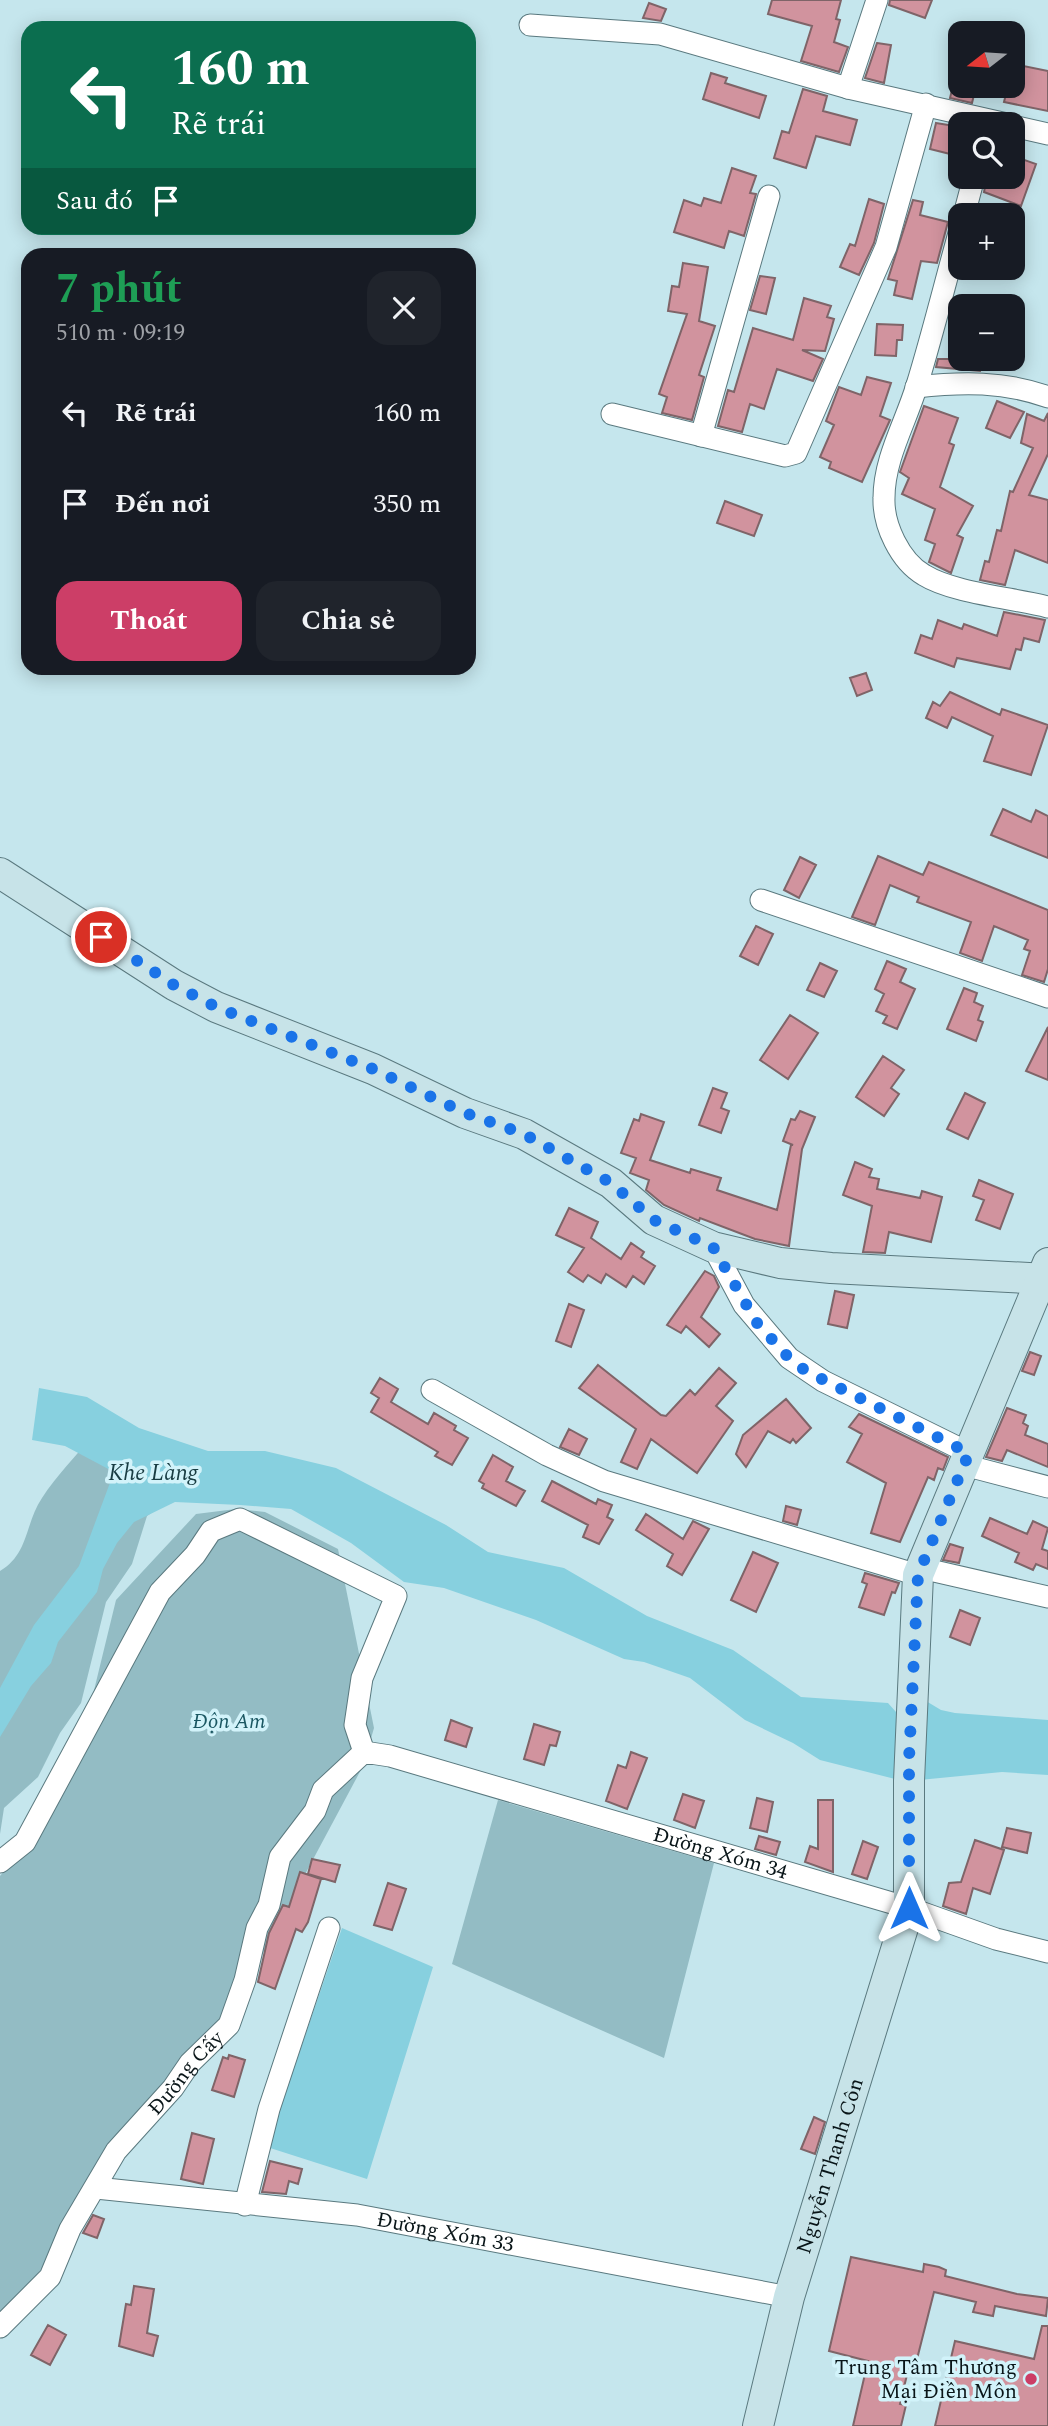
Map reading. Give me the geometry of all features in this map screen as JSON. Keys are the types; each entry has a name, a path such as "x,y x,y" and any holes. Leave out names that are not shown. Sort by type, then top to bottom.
{"street":[{"path":"848,88 877,0"},
{"path":"530,25 660,34 848,88 955,112"},
{"path":"612,414 785,456 796,453 801,448 886,247 926,104"},
{"path":"1025,129 1048,134"},
{"path":"701,436 769,195"},
{"path":"948,273 916,387 886,478 884,499 894,539 913,566 924,575 954,586 1048,607"},
{"path":"916,387 974,382 1017,388 1048,397"},
{"path":"0,873 174,985 216,1007 373,1069 465,1113 524,1134 611,1183 654,1220 713,1247 780,1263 831,1268 1046,1273"},
{"path":"761,901 1048,996"},
{"path":"713,1247 751,1314 789,1358 823,1381 967,1459 1048,1487"},
{"name":"Nguyễn Thanh Côn","path":"758,2426 789,2297 909,1908 911,1692 920,1572 1046,1273"},
{"path":"432,1390 547,1455 604,1481 920,1572 1048,1597"},
{"path":"0,1862 25,1842 160,1592 195,1555 211,1531 240,1519 396,1595 362,1678 355,1725 364,1752"},
{"name":"Đường Xóm 34","path":"364,1752 390,1756 909,1908 996,1939 1048,1952"},
{"name":"Đường Cấy","path":"0,2327 50,2277 70,2229 116,2151 173,2088 190,2063 229,2025 245,1980 257,1928 269,1905 280,1857 315,1811 323,1790 364,1752"},
{"path":"245,2205 268,2109 329,1928"},
{"name":"Đường Xóm 33","path":"96,2188 357,2215 789,2297"}],"green space":[{"path":"93,1435 216,1468 147,1516 132,1564 106,1602 81,1703 60,1733 38,1777 4,1808 0,1834 0,1571 22,1547 37,1508 48,1490"},
{"name":"Độn Am","path":"236,1509 265,1512 338,1549 374,1728 363,1766 234,2007 0,2325 0,1876 19,1853 88,1715 116,1600 196,1514"},
{"path":"498,1800 714,1863 664,2058 452,1964"}],"water":[{"name":"Khe Làng","path":"39,1388 87,1397 139,1428 208,1451 265,1451 336,1468 446,1525 488,1552 564,1568 647,1616 733,1650 801,1697 888,1703 904,1721 899,1780 820,1760 793,1743 745,1720 690,1678 644,1662 624,1659 536,1620 444,1588 404,1582 351,1543 291,1509 240,1505 175,1502 134,1522 117,1543 103,1569 97,1592 58,1642 51,1663 31,1686 0,1737 0,1688 34,1625 79,1566 114,1472 65,1446 32,1440"},
{"path":"911,1692 941,1710 955,1713 1048,1720 1048,1775 1002,1772 909,1781"},
{"path":"342,1928 433,1967 367,2179 267,2147"}],"building":[{"path":"772,0 841,0 836,19 840,20 834,42 848,47 839,72 801,61 812,26 768,14"},
{"path":"890,0 932,0 925,18 889,5"},
{"path":"649,3 666,9 661,21 643,18"},
{"path":"877,43 891,45 884,83 865,78"},
{"path":"1026,67 1048,71 1048,111 1004,102 1005,98 1026,98"},
{"path":"711,73 727,78 725,83 766,96 759,118 703,99"},
{"path":"803,89 827,96 823,111 857,120 850,145 816,136 806,168 774,158 782,131 789,133"},
{"path":"950,98 973,98 972,103"},
{"path":"936,123 948,125 948,154 930,149"},
{"path":"1025,160 1036,164 1022,203 1013,203 984,192 985,189 1025,189"},
{"path":"732,168 756,176 750,193 756,194 744,236 729,231 724,248 674,232 684,200 701,206 704,198 721,203"},
{"path":"869,199 884,204 874,243 859,275 840,267 850,244 855,246"},
{"path":"913,200 923,202 920,215 948,222 937,263 921,261 912,299 894,295 897,281 888,279"},
{"path":"683,263 708,267 699,321 715,326 699,375 704,377 692,420 662,413 667,397 659,394 687,314 668,311 672,286 679,287"},
{"path":"760,276 775,278 766,314 750,310"},
{"path":"804,298 831,306 827,317 834,319 825,351 802,350 823,359 813,381 777,369 764,409 750,404 742,432 718,426 728,390 734,392 753,328 793,340"},
{"path":"877,324 903,325 902,340 897,340 896,356 875,355"},
{"path":"938,359 948,359 948,368 936,367"},
{"path":"867,377 891,383 880,416 890,420 862,482 829,468 831,462 820,457 834,425 826,421 839,387 861,395"},
{"path":"997,401 1024,412 1010,438 986,428"},
{"path":"924,406 958,418 949,443 954,445 940,487 973,506 957,535 963,538 951,573 929,562 935,544 925,540 935,509 902,494 909,478 900,472"},
{"path":"1048,413 1048,454 1029,495 1048,500 1048,563 1015,550 1005,585 980,580 985,561 989,562 997,530 1001,531 1010,491 1013,492 1033,448 1021,443 1027,414 1044,421"},
{"path":"725,501 762,515 754,536 717,523"},
{"path":"1004,612 1045,620 1039,642 1024,638 1021,650 1016,649 1010,669 957,658 954,667 915,653 921,635 932,639 938,620 962,629 964,624 997,636"},
{"path":"866,673 872,690 857,696 850,678"},
{"path":"950,692 1000,715 1002,709 1048,725 1031,775 984,761 993,736 952,717 947,728 926,718 933,702 940,706"},
{"path":"1003,809 1031,822 1036,810 1048,816 1048,858 991,835"},
{"path":"878,856 923,875 929,862 1048,910 1048,969 1044,982 1022,975 1030,951 1024,949 1028,940 994,926 982,961 960,953 971,922 917,902 919,897 890,885 875,925 852,917"},
{"path":"800,857 816,865 799,898 784,890"},
{"path":"756,926 773,934 758,965 740,956"},
{"path":"887,961 906,969 900,982 915,989 897,1029 883,1023 887,1016 876,1011 884,994 875,989"},
{"path":"820,963 837,971 824,997 807,990"},
{"path":"964,988 977,993 974,1002 983,1006 978,1020 983,1022 976,1041 947,1029"},
{"path":"790,1015 818,1033 788,1079 760,1060"},
{"path":"1048,1027 1048,1080 1026,1071"},
{"path":"883,1056 904,1070 891,1088 899,1094 884,1116 856,1097"},
{"path":"713,1088 727,1093 721,1108 729,1111 721,1133 699,1125"},
{"path":"965,1093 985,1103 968,1139 947,1129"},
{"path":"800,1111 815,1117 802,1149 789,1246 755,1239 700,1218 699,1221 664,1205 646,1190 649,1180 630,1173 636,1158 621,1153 634,1119 639,1121 641,1114 664,1122 650,1160 690,1173 691,1169 721,1178 717,1190 777,1210 793,1145 783,1141 791,1119 795,1120"},
{"path":"855,1162 872,1169 869,1177 879,1179 877,1189 920,1198 922,1191 942,1197 931,1242 889,1232 885,1253 863,1252 872,1206 843,1195"},
{"path":"979,1180 1013,1194 1000,1229 976,1220 984,1200 973,1196"},
{"path":"569,1208 598,1222 591,1238 621,1259 631,1243 644,1252 641,1257 655,1266 644,1284 633,1276 626,1287 606,1274 601,1283 588,1275 583,1282 568,1272 584,1248 556,1235"},
{"path":"705,1271 714,1276 719,1287 701,1317 720,1334 709,1347 686,1326 681,1333 667,1325"},
{"path":"835,1291 854,1295 847,1328 828,1324"},
{"path":"569,1304 584,1310 571,1347 556,1341"},
{"path":"1030,1352 1041,1356 1034,1375 1022,1371"},
{"path":"598,1365 661,1415 666,1416 690,1390 695,1395 719,1368 736,1383 716,1406 733,1421 697,1473 651,1439 637,1469 621,1462 636,1429 579,1388"},
{"path":"380,1378 398,1389 391,1402 428,1424 434,1413 456,1426 454,1430 468,1438 452,1465 435,1456 438,1452 371,1412 379,1398 371,1393"},
{"path":"786,1399 811,1428 796,1443 793,1439 790,1443 768,1431 746,1467 736,1454 743,1435"},
{"path":"1007,1408 1026,1415 1023,1423 1028,1426 1025,1435 1048,1444 1048,1467 1007,1450 1002,1461 986,1457"},
{"path":"859,1414 948,1457 943,1470 938,1468 934,1480 928,1477 900,1542 871,1533 886,1483 847,1462 862,1434 849,1427"},
{"path":"569,1429 587,1439 579,1455 560,1447"},
{"path":"493,1455 513,1467 506,1481 525,1491 516,1506 482,1488 484,1484 479,1481"},
{"path":"552,1481 596,1504 598,1499 612,1505 607,1517 613,1520 599,1544 583,1537 588,1525 542,1501"},
{"path":"786,1506 801,1510 797,1525 783,1521"},
{"path":"646,1514 683,1539 693,1521 709,1529 682,1575 667,1566 673,1554 636,1530"},
{"path":"990,1518 1027,1534 1033,1521 1048,1528 1042,1549 1048,1551 1048,1569 1036,1564 1033,1570 1015,1562 1019,1553 982,1536"},
{"path":"950,1544 963,1548 959,1563 943,1560"},
{"path":"753,1552 778,1563 756,1612 731,1600"},
{"path":"865,1573 899,1583 895,1593 892,1592 884,1615 859,1607 867,1584 862,1582"},
{"path":"960,1610 980,1618 970,1645 950,1637"},
{"path":"451,1720 472,1728 466,1747 445,1740"},
{"path":"534,1724 560,1732 556,1746 550,1745 544,1765 524,1759"},
{"path":"631,1752 647,1758 627,1809 606,1801 618,1765 626,1768"},
{"path":"683,1794 704,1801 695,1828 674,1820"},
{"path":"757,1798 773,1802 767,1832 750,1828"},
{"path":"818,1800 833,1800 833,1872 805,1862 810,1846 818,1849"},
{"path":"1007,1828 1031,1833 1027,1853 1002,1847"},
{"path":"759,1836 780,1842 776,1855 755,1849"},
{"path":"975,1840 1004,1850 990,1894 973,1888 966,1914 943,1906 949,1883 961,1882"},
{"path":"863,1841 878,1847 867,1879 852,1874"},
{"path":"312,1859 340,1865 335,1882 308,1874"},
{"path":"300,1872 321,1879 308,1922 302,1932 296,1929 275,1989 258,1982 269,1933 283,1905 289,1907"},
{"path":"388,1883 406,1889 392,1930 374,1925"},
{"path":"229,2055 245,2060 234,2097 212,2090 223,2057 228,2059"},
{"path":"814,2117 825,2122 815,2154 801,2149"},
{"path":"192,2133 214,2139 203,2184 181,2179"},
{"path":"270,2161 302,2169 298,2184 289,2181 286,2194 262,2192"},
{"path":"93,2215 104,2219 97,2238 83,2233"},
{"path":"851,2257 923,2272 924,2264 939,2267 946,2270 945,2276 1017,2294 1048,2298 1046,2316 995,2306 993,2316 973,2312 976,2302 934,2292 917,2359 911,2358 900,2404 906,2405 901,2426 853,2426 868,2361 829,2351"},
{"path":"134,2286 154,2289 147,2333 158,2336 153,2356 119,2346 126,2304 131,2305"},
{"path":"48,2325 66,2335 50,2365 31,2355"},
{"path":"1042,2326 1048,2326 1048,2426 935,2426 955,2341 1034,2359"}],"place":[{"name":"Trung Tâm Thương Mại Điền Môn","path":"1031,2379"}],"route":[{"path":"101,937 174,985 216,1007 373,1069 465,1113 524,1134 611,1183 654,1220 713,1247 757,1323 789,1358 806,1371 969,1453 918,1575 909,1759 909,1908"}]}
